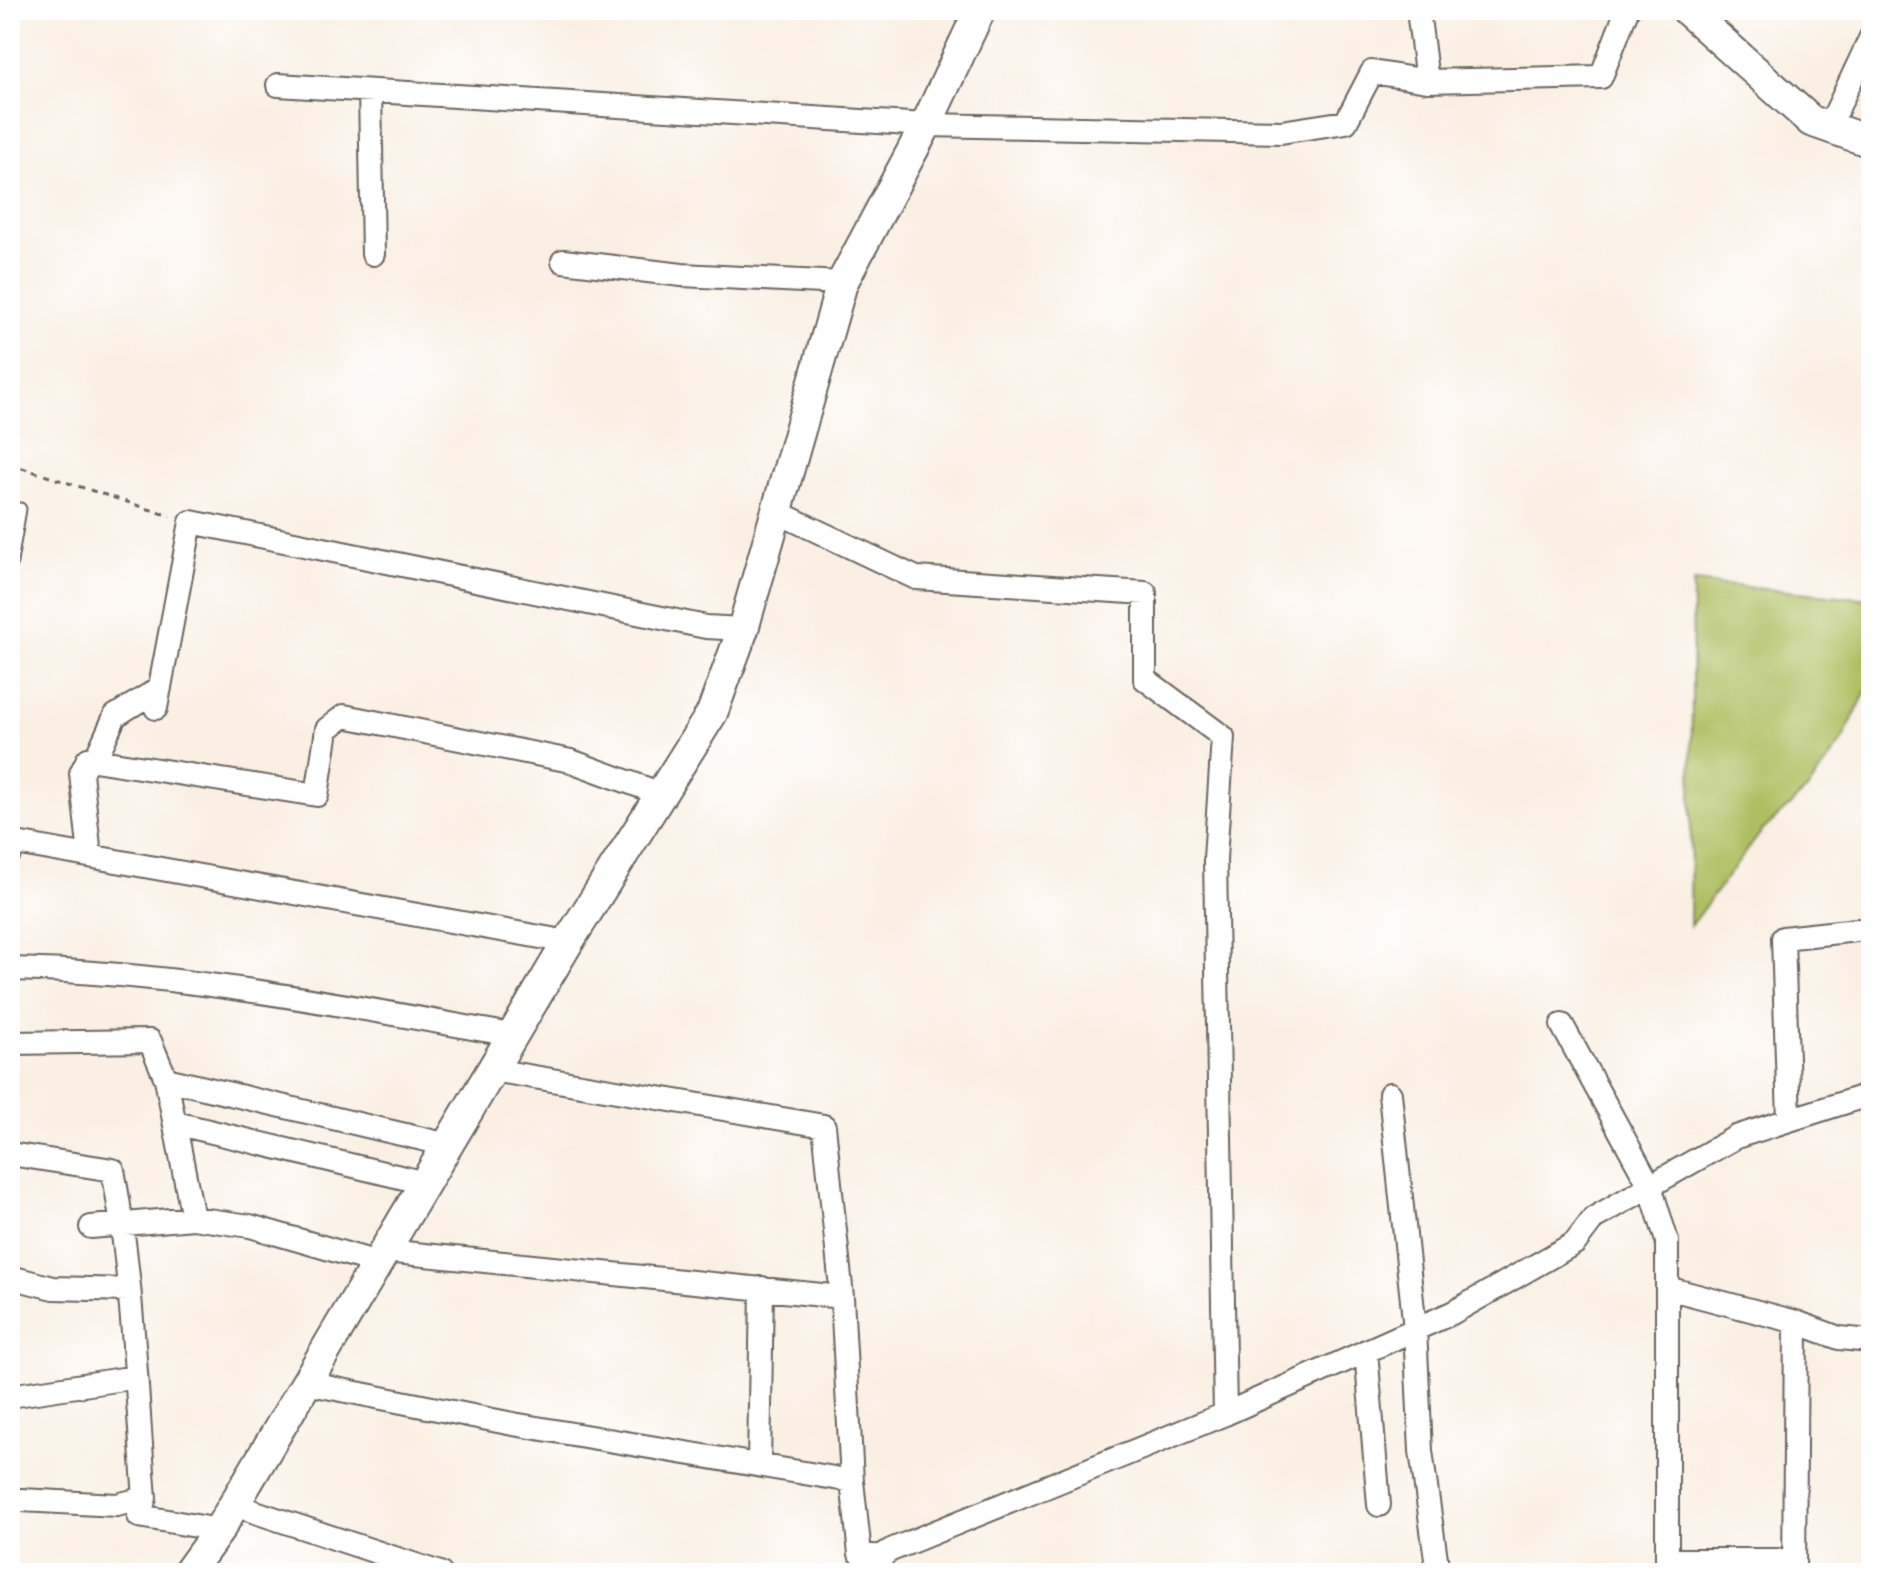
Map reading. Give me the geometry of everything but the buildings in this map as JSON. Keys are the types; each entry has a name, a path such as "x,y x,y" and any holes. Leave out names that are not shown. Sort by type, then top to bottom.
{"main road":[{"path":"188,1573 226,1517 568,942 712,713 743,629 842,283 926,125 980,10"},
{"path":"1687,10 1811,121 1871,142"}],"street":[{"path":"1418,10 1427,81"},
{"path":"278,85 926,125 1281,132 1346,122 1372,72 1427,81 1601,77 1627,10"},
{"path":"1829,127 1871,37"},
{"path":"370,91 373,254"},
{"path":"563,261 682,275 842,283"},
{"path":"775,511 916,578 1145,593 1145,679 1223,737 1215,859 1225,1414"},
{"path":"95,760 115,716 158,698 191,522 706,627 743,629"},
{"path":"90,856 81,773 88,759 317,795 327,729 344,716 571,761 661,794"},
{"path":"10,853 16,843 568,942"},
{"path":"1789,1120 1783,938 1857,930"},
{"path":"10,969 50,970 280,995 512,1035"},
{"path":"1562,1025 1650,1186 1667,1241 1667,1566 1794,1567 1796,1322"},
{"path":"10,1043 150,1041 166,1079 193,1218"},
{"path":"492,1070 824,1126 842,1297 852,1481 860,1554 881,1565 1452,1313 1575,1243 1594,1218 1736,1137 1871,1094"},
{"path":"166,1079 448,1145"},
{"path":"1390,1094 1415,1329 1421,1451 1438,1573"},
{"path":"175,1123 425,1183"},
{"path":"10,1154 113,1170 123,1224 136,1377 145,1498 139,1516 226,1517 440,1573"},
{"path":"91,1227 193,1218 250,1226 381,1257 842,1297"},
{"path":"10,1277 53,1288 128,1290"},
{"path":"759,1464 762,1288"},
{"path":"1667,1288 1796,1322 1839,1338 1871,1341"},
{"path":"1366,1351 1379,1505"},
{"path":"10,1396 136,1377"},
{"path":"306,1383 513,1424 852,1481"},
{"path":"21,1500 117,1505 145,1498"}],"lane":[{"path":"10,568 20,509"}],"path":[{"path":"10,464 191,522"}],"green space":[{"path":"1693,582 1871,599 1871,681 1842,741 1807,790 1762,831 1690,926"}]}
